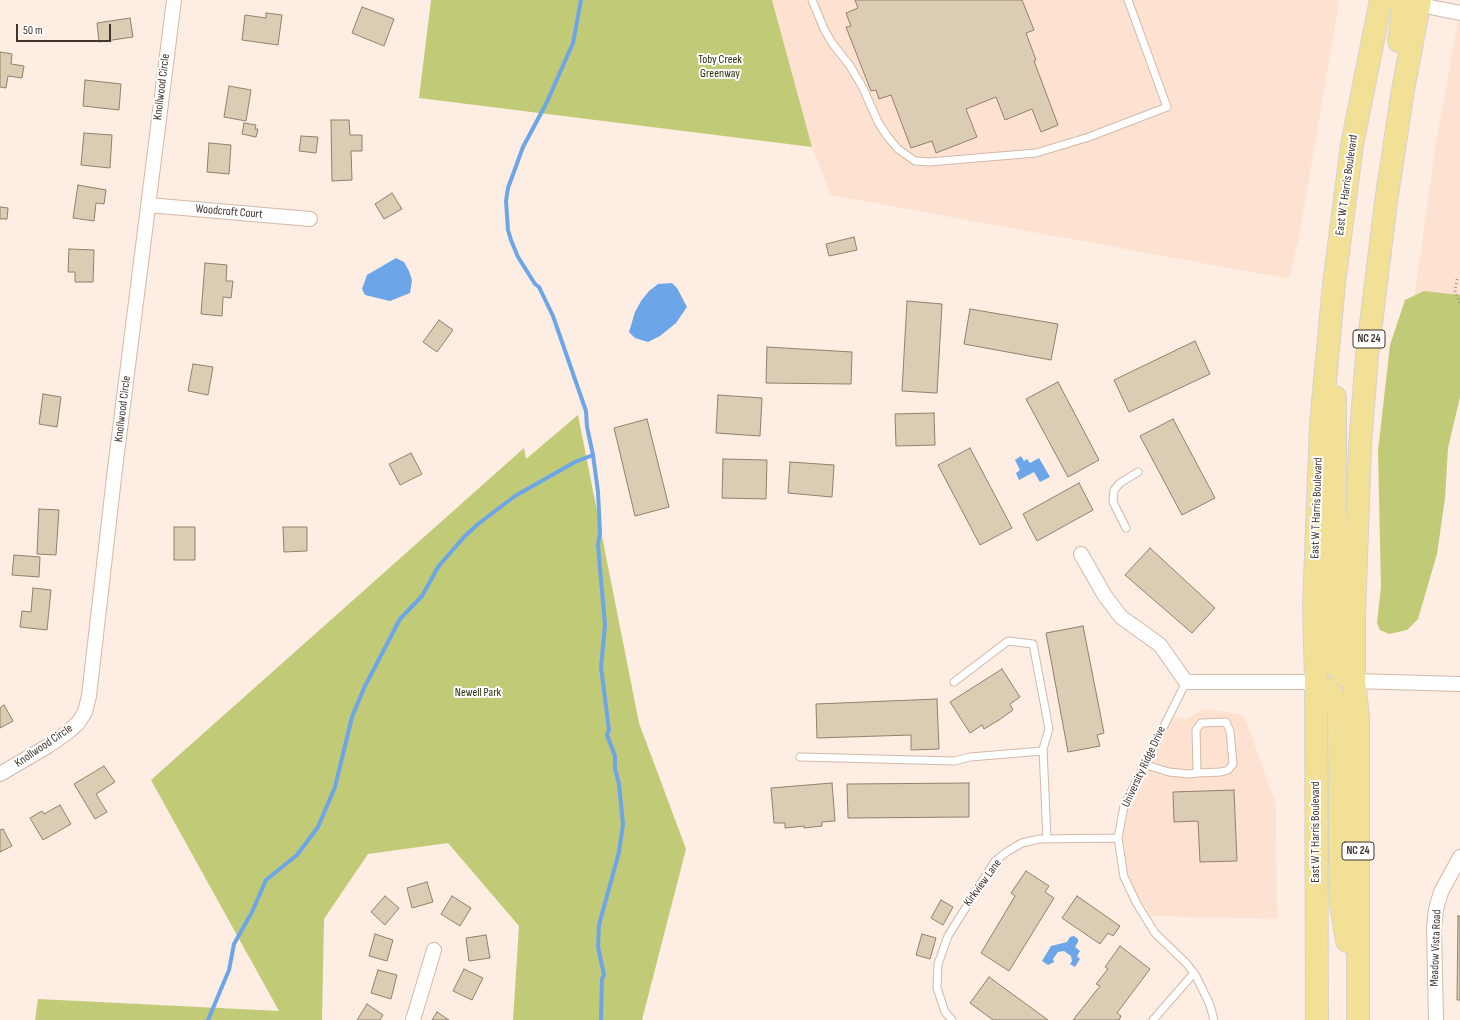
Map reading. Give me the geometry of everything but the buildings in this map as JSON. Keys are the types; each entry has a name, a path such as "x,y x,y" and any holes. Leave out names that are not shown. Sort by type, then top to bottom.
{"main road":[{"name":"NC 24","path":"1358,1020 1358,717 1354,681 1355,536 1367,356 1386,202 1403,90 1399,1"},
{"name":"East W T Harris Boulevard","path":"1317,1020 1316,682 1314,605 1316,506 1328,335 1352,145 1399,1"},
{"path":"1328,335 1336,407 1335,664 1341,673 1354,681"},
{"path":"1316,682 1331,693 1338,710 1341,905 1358,998"}],"street":[{"name":"Knollwood Circle","path":"0,774 48,746 68,732 78,723 85,712 89,696 174,0"},
{"path":"1399,1 1460,13"},
{"name":"Woodcroft Court","path":"148,205 310,219"},
{"path":"1081,554 1105,596 1121,617 1160,645 1186,682 1316,682"},
{"path":"1354,681 1460,684"},
{"name":"Meadow Vista Road","path":"1436,1020 1434,928 1436,910 1441,892 1460,857"},
{"path":"413,1020 434,950"}],"lane":[{"path":"812,0 824,29 832,43 850,66 863,88 878,122 887,136 905,155 915,161 929,162 1036,153 1089,137 1168,107 1128,0"},
{"path":"1126,528 1113,502 1114,490 1120,483 1138,472"},
{"path":"954,682 1008,641 1033,644 1049,729 1043,751 1046,839"},
{"name":"University Ridge Drive","path":"1186,682 1124,806 1118,838 1124,877 1136,904 1155,932 1194,973 1210,1005 1214,1020"},
{"path":"1144,764 1169,772 1197,773 1221,772 1228,770 1233,764 1230,730 1226,722 1201,723 1196,730 1197,773"},
{"path":"800,757 954,761 970,757 1043,751"},
{"name":"Kirkview Lane","path":"952,1020 945,1012 937,988 938,964 948,936 995,861 1008,850 1022,843 1046,839 1118,838"},
{"path":"1153,1020 1194,973"}],"path":[{"path":"1457,278 1454,291 1460,304"}],"shaded area":[{"path":"772,0 1333,0 1339,2 1300,232 1289,279 831,195 812,147"},
{"path":"1460,12 1460,314 1413,306 1437,135"},
{"path":"1204,708 1244,715 1276,805 1277,919 1152,916 1139,899 1129,876 1123,852 1123,827 1132,791 1175,717 1187,719"}],"green space":[{"name":"Toby Creek Greenway","path":"431,0 772,0 812,147 419,98"},
{"path":"1424,291 1460,295 1460,397 1448,448 1445,498 1437,554 1418,619 1407,630 1389,634 1380,630 1377,623 1381,587 1378,451 1390,345 1405,300"},
{"name":"Newell Park","path":"578,415 639,723 686,849 642,1020 513,1020 519,926 448,843 368,854 324,919 322,1020 35,1020 38,999 279,1011 151,780 524,448 526,459"}],"water":[{"path":"396,258 404,262 409,271 412,280 410,293 390,301 365,295 362,289 367,275"},
{"path":"672,283 677,288 687,307 676,323 660,336 648,342 635,338 629,332 635,312 641,301 649,291 658,284"},
{"path":"1021,456 1024,461 1027,459 1030,463 1039,458 1050,477 1040,482 1034,472 1019,480 1016,473 1020,470 1015,460"},
{"path":"1074,936 1078,939 1075,947 1080,951 1077,956 1080,959 1075,967 1070,964 1072,961 1071,956 1064,951 1058,952 1053,959 1054,962 1048,965 1042,961 1051,946 1067,942 1070,937"}],"waterway":[{"path":"581,0 573,43 546,104 523,147 508,188 506,201 508,230 511,240 518,257 535,284 539,287 553,316 586,411 587,427 593,455 598,492 600,533 598,545 605,625 601,667 609,730 607,735 615,756 615,769 619,784 623,824 619,852 599,925 598,947 604,975 602,979 601,1020"},
{"path":"208,1020 229,970 234,944 252,912 266,880 297,855 318,827 335,787 352,717 364,688 400,619 422,596 438,567 464,537 478,524 515,496 575,462 593,455"}]}
